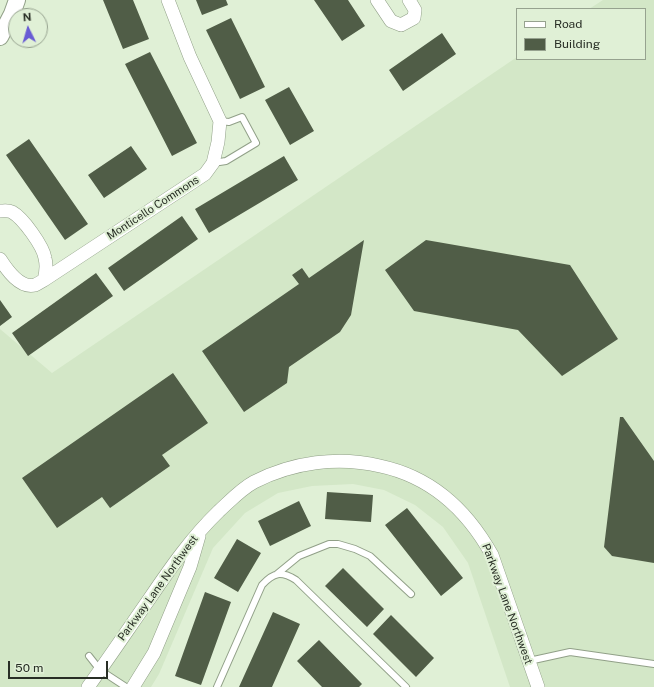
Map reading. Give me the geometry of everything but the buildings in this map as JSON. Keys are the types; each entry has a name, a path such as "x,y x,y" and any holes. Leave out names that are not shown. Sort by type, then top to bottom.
{"street":[{"path":"0,37 12,14 17,0"},
{"path":"168,0 190,57 220,121"},
{"path":"377,0 391,21 401,25 414,18 415,10 409,0"},
{"name":"Monticello Commons","path":"44,280 205,174 213,163 218,142 220,121"},
{"path":"0,211 14,213 34,236 45,258 46,268 44,280 35,285 25,284 12,277 0,259"},
{"name":"Parkway Lane Northwest","path":"88,687 171,568 201,529 237,494 253,483 290,468 310,463 349,461 382,466 408,474 438,491 457,507 470,522 492,555 538,687"},
{"name":"Parkway Lane Northwest","path":"133,687 157,646 190,567 201,529"}],"lane":[{"path":"213,163 226,161 256,142 242,117 229,122 220,121"},
{"path":"216,687 262,585 299,556 329,544 338,544 355,549 370,556 411,594"},
{"path":"277,574 286,574 296,580 406,687"},
{"path":"529,661 570,652 654,664"},
{"path":"89,656 100,670 126,687"}],"shaded area":[{"path":"603,0 654,0 654,687 510,687 468,563 443,527 415,505 384,490 353,484 312,486 278,493 245,513 213,548 159,674 151,687 0,687 0,329 52,373 516,58 516,60 646,60 646,8 591,8"}]}
